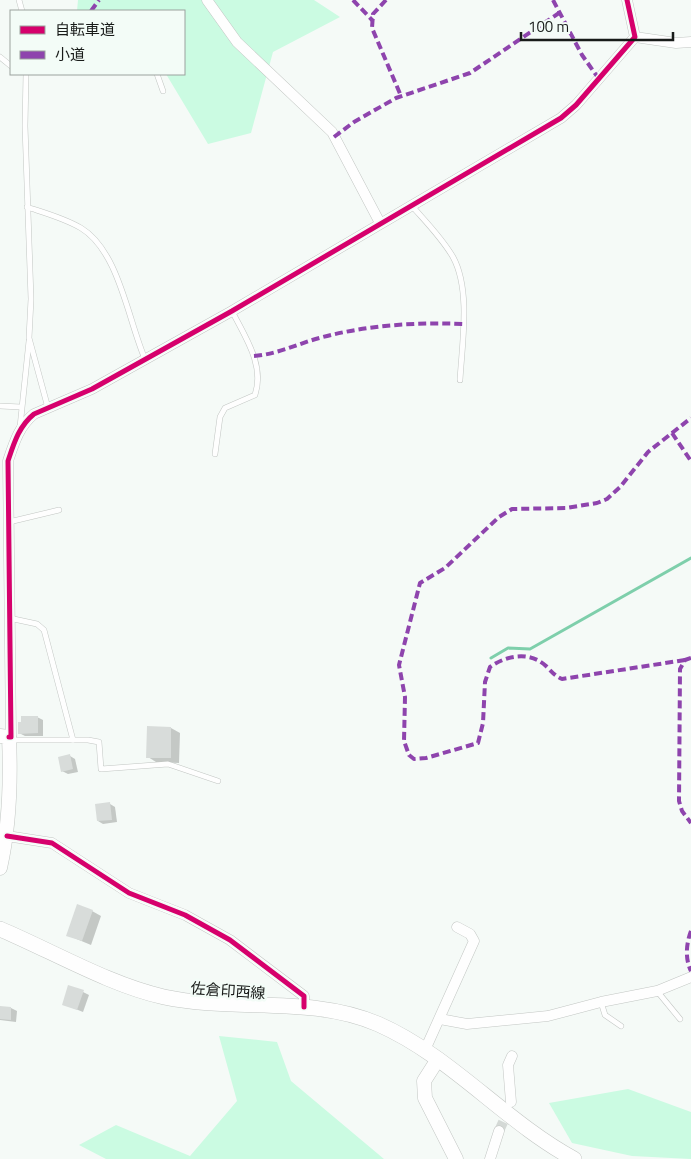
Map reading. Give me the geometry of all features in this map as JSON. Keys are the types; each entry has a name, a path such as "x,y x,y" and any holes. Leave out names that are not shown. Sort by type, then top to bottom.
{"main road":[{"name":"佐倉印西線","path":"0,929 135,989 164,997 209,1004 304,1007 352,1016 376,1023 425,1050 549,1146 574,1159"}],"street":[{"path":"208,0 238,42 332,132 380,223"},
{"path":"627,0 635,37"},
{"path":"635,37 676,43 691,42"},
{"path":"0,868 7,836 10,770 6,738 11,738 12,693 9,618 8,461 20,430 34,414 92,390 232,311 561,118 576,105 635,37"},
{"path":"7,836 52,843 129,893 185,915 222,936 304,996 304,1007"},
{"path":"425,1050 474,940 470,934 457,927"},
{"path":"440,1018 468,1024 548,1016 601,1002 657,991 691,977"},
{"path":"511,1102 508,1065 512,1056"},
{"path":"438,1059 424,1081 424,1093 456,1159"},
{"path":"490,1159 500,1131"}],"lane":[{"path":"0,57 10,65"},
{"path":"20,430 31,299 24,75"},
{"path":"157,75 163,91"},
{"path":"411,206 453,257 459,272 463,324 460,380"},
{"path":"27,207 82,228 96,243 118,277 130,321 145,359"},
{"path":"215,454 220,416 225,408 255,395 257,388 258,364 232,311"},
{"path":"29,338 48,408"},
{"path":"0,406 21,407"},
{"path":"8,522 59,510"},
{"path":"9,618 37,624 44,630 73,740"},
{"path":"6,738 99,742 101,769 168,764 218,781"},
{"path":"657,991 680,1019"},
{"path":"601,1002 605,1015 621,1026"}],"green space":[{"path":"78,0 314,0 340,17 273,52 251,133 208,144 167,75 185,75 185,10 77,10"},
{"path":"219,1036 277,1042 291,1081 384,1159 106,1159 79,1145 116,1125 190,1156 237,1101"},
{"path":"628,1089 691,1112 691,1159 632,1156 572,1143 549,1103"}],"building":[{"path":"21,716 38,716 38,733 18,734 18,722 21,722"},
{"path":"147,726 171,727 171,758 146,758"},
{"path":"70,754 73,769 61,772 58,757"},
{"path":"110,802 112,820 97,821 95,804"},
{"path":"77,904 93,910 82,941 66,936"},
{"path":"68,985 84,990 77,1010 62,1005"},
{"path":"0,1006 11,1007 11,1020 0,1019"}],"waterway":[{"path":"491,658 508,648 530,649 691,558"}],"tunnel":[{"path":"499,1131 509,1109"}],"marked path":[{"path":"92,10 99,0"},
{"path":"353,0 373,21"},
{"path":"386,0 373,14 372,28 401,96"},
{"path":"553,0 582,55 599,79"},
{"path":"334,137 354,122 396,98 470,73 559,13"},
{"path":"254,356 272,353 323,337 375,327 411,324 463,324"},
{"path":"672,433 691,418"},
{"path":"685,660 562,679 540,661 526,657 511,657 490,667 485,682 483,723 478,743 426,758 414,759 409,755 404,741 405,697 399,665 420,583 445,568 499,517 512,509 566,508 597,503 607,499 620,487 648,452 672,433 691,461"},
{"path":"691,658 685,660 680,669 679,801 682,811 691,823"},
{"path":"691,931 687,951 691,971"}],"cycle path":[{"path":"9,737 11,737 8,461 24,424 34,414 92,389 232,311 561,118 576,105 635,37 627,0"},
{"path":"7,836 52,843 129,893 185,915 230,940 304,996 304,1007"}]}
